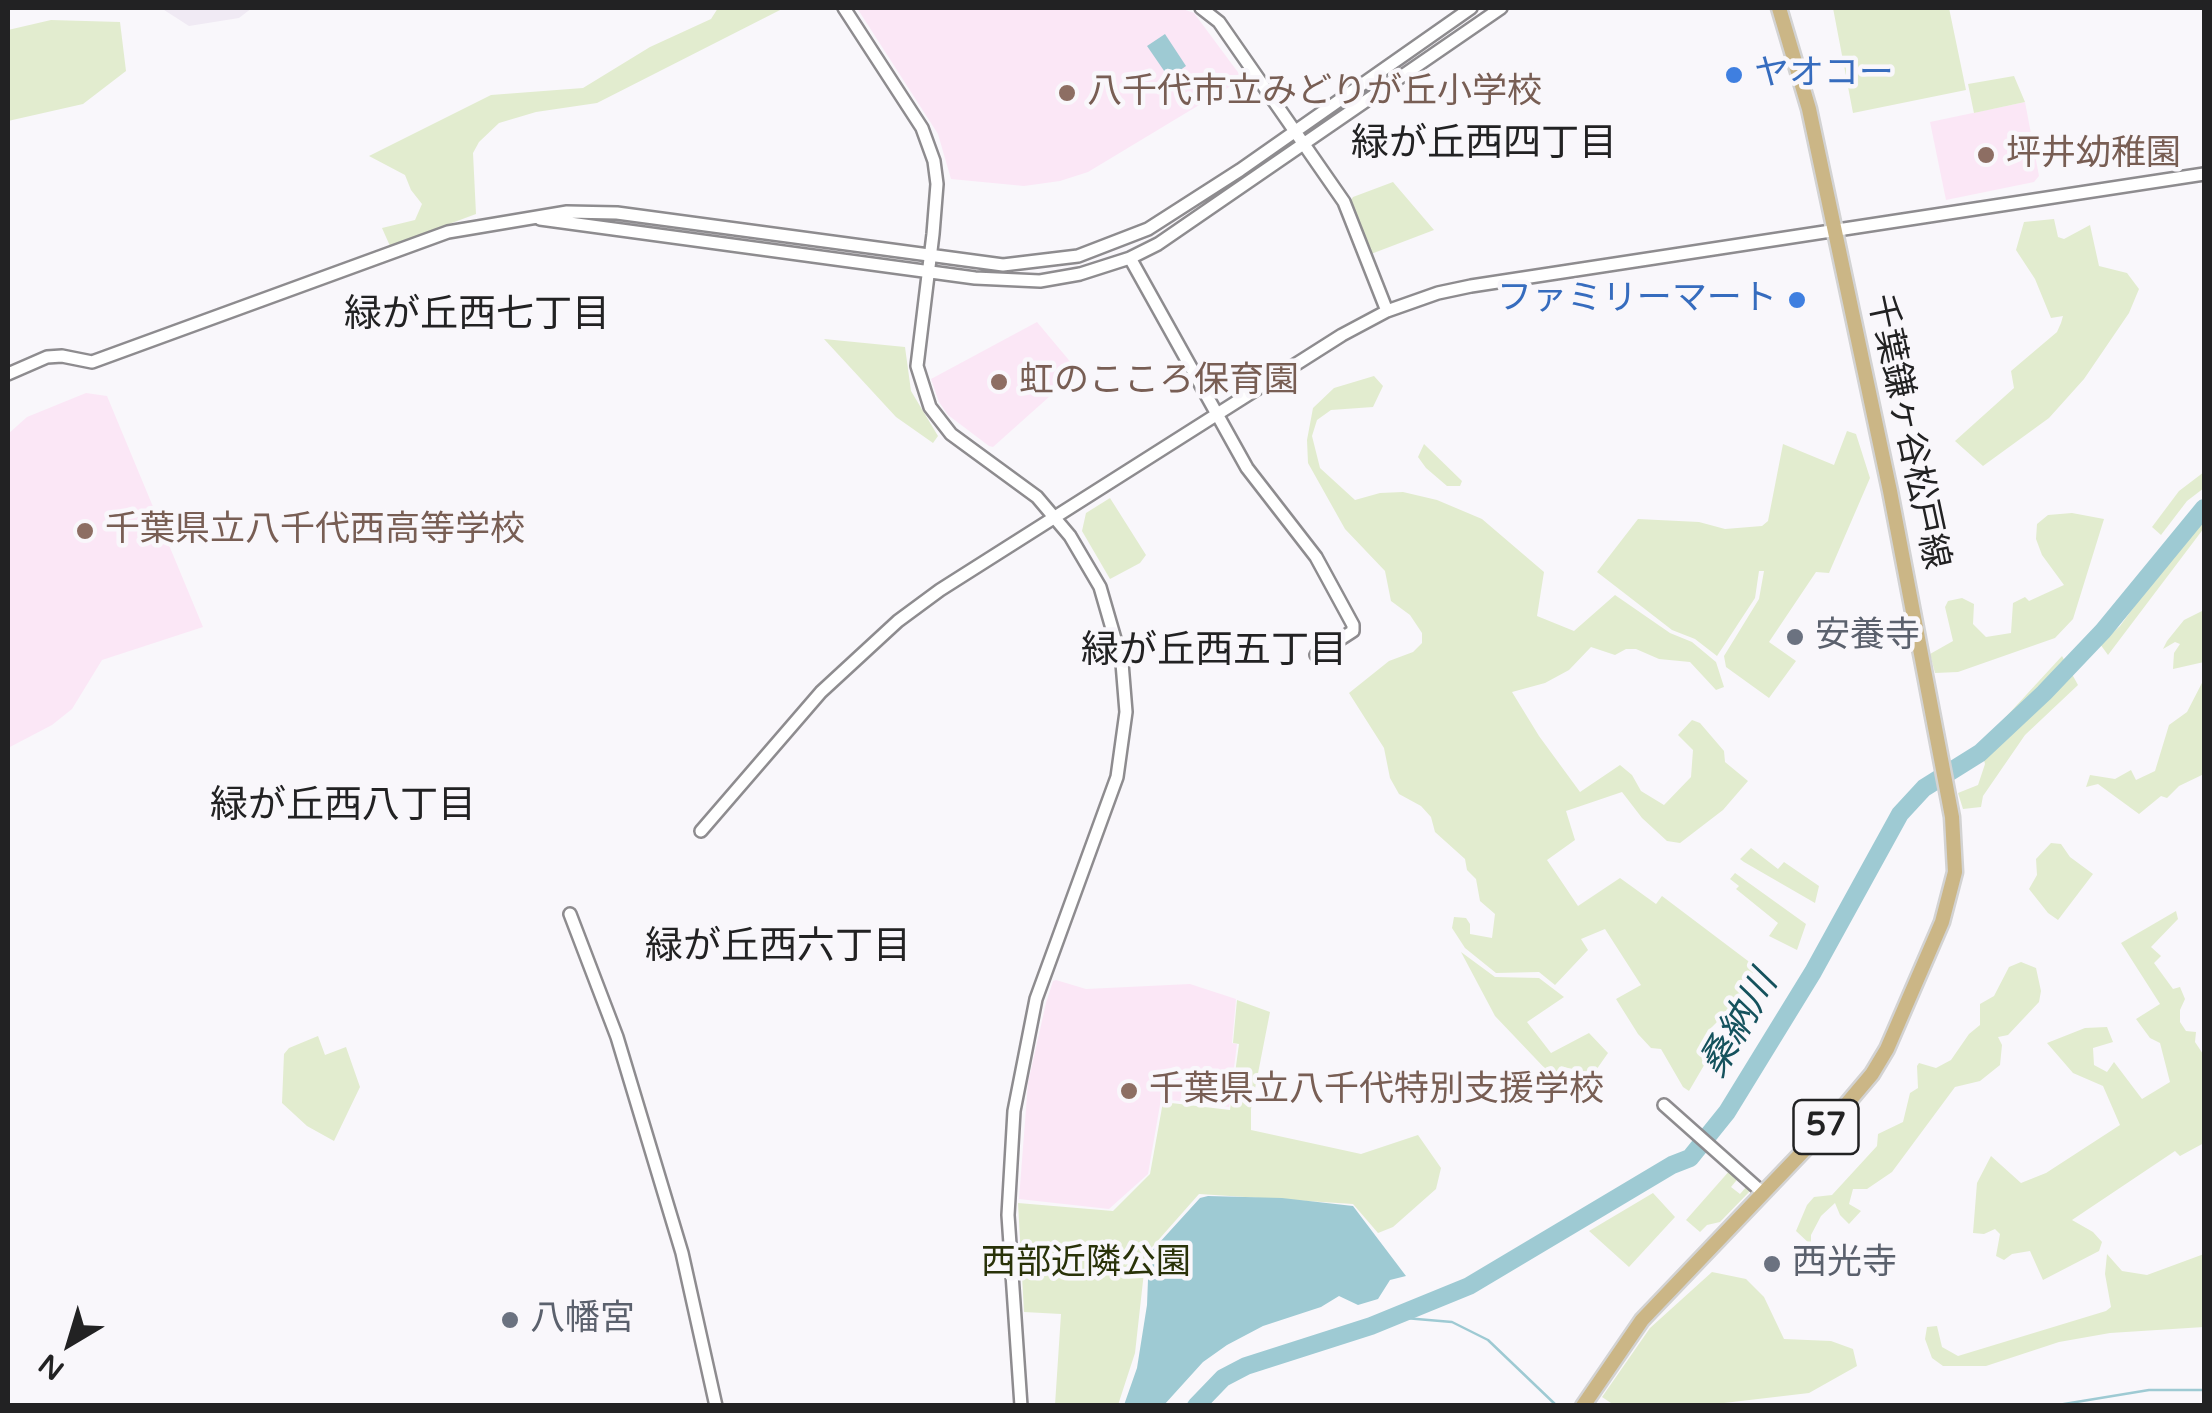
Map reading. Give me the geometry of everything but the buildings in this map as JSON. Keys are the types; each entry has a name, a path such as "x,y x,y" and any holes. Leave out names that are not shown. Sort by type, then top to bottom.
{"main road":[{"name":"千葉鎌ヶ谷松戸線","path":"1584,1405 1642,1320 1857,1094 1887,1049 1942,922 1954,880 1956,842 1942,762 1809,108 1779,8"}],"street":[{"path":"844,8 922,128 934,160 937,184 917,366 930,407 951,434 1010,476 1055,517 1089,563 1111,616 1122,663 1126,712 1112,796 1036,999 1014,1110 1008,1215 1021,1406"},
{"path":"1201,8 1219,22 1344,202 1388,311"},
{"path":"8,374 47,357 92,362 448,232 528,216 617,213 1003,264 1056,260 1102,250 1148,229 1471,8"},
{"path":"528,216 927,273 1040,282 1080,274 1130,258 1190,224 1501,8"},
{"path":"701,831 821,692 872,643 940,590 1342,335 1388,311 1471,286 2204,174"},
{"path":"1130,258 1248,468 1316,557 1353,625 1352,631 1316,655"},
{"path":"570,914 617,1037 682,1253 716,1406"},
{"path":"1664,1105 1763,1194"}],"shaded area":[{"path":"161,8 252,8 239,18 189,26"},
{"name":"八千代市立みどりが丘小学校","path":"857,8 1180,8 1194,13 1240,75 1239,81 1088,172 1024,186 951,179 938,134"},
{"name":"坪井幼稚園","path":"2025,102 2039,176 2034,182 1946,200 1930,122"},
{"name":"虹のこころ保育園","path":"1037,322 1078,371 993,447 989,446 948,415 931,379"},
{"name":"千葉県立八千代西高等学校","path":"86,393 107,396 203,627 102,660 72,709 52,725 8,748 8,434 27,417"},
{"name":"千葉県立八千代特別支援学校","path":"1056,980 1086,989 1190,984 1236,999 1232,1043 1237,1044 1229,1107 1161,1099 1148,1174 1109,1209 1019,1199 1028,1083 1046,1003"}],"green space":[{"path":"718,8 784,8 597,103 536,112 499,123 473,153 476,214 390,246 382,228 415,220 422,204 405,175 369,156 491,95 583,88 650,47 711,19"},
{"path":"1833,8 1949,8 1966,90 1853,113"},
{"path":"51,20 120,22 126,71 83,104 8,121 8,30"},
{"path":"2014,76 2025,102 1974,113 1968,84"},
{"path":"1393,182 1434,230 1371,254 1350,202 1353,197"},
{"path":"2054,219 2058,237 2064,239 2090,225 2099,266 2127,273 2139,289 2129,313 2084,379 2049,418 1983,466 1955,441 2014,388 2011,371 2057,332 2061,323 2063,316 2051,318 2035,279 2016,250 2024,222"},
{"path":"824,339 905,347 911,391 938,436 933,443 896,417"},
{"path":"1374,376 1383,386 1373,407 1331,410 1317,420 1312,436 1320,468 1355,500 1403,492 1437,500 1482,519 1544,572 1537,616 1574,631 1615,595 1670,633 1692,642 1716,662 1724,687 1716,690 1690,662 1659,659 1636,649 1615,655 1591,647 1569,670 1545,683 1512,692 1580,792 1620,765 1632,775 1641,791 1664,805 1691,777 1693,750 1678,735 1692,720 1700,723 1724,751 1725,762 1748,781 1723,810 1680,843 1667,841 1622,792 1566,811 1575,840 1547,860 1578,906 1620,878 1656,904 1662,896 1756,967 1738,1001 1711,1028 1720,1038 1689,1091 1661,1049 1651,1048 1638,1034 1616,999 1641,985 1605,929 1581,939 1588,950 1555,985 1539,972 1496,973 1465,948 1452,928 1454,917 1466,918 1470,934 1492,938 1495,914 1480,901 1476,879 1467,870 1465,859 1435,832 1431,817 1421,806 1399,794 1390,778 1384,748 1349,693 1389,661 1413,652 1422,643 1422,633 1410,615 1391,601 1385,571 1345,529 1308,463 1307,440 1313,408 1334,388"},
{"path":"1847,431 1856,434 1870,478 1829,573 1816,572 1769,642 1796,661 1769,698 1726,667 1724,656 1759,599 1764,571 1759,571 1755,598 1717,656 1695,639 1672,630 1597,572 1638,519 1699,522 1725,529 1762,526 1768,521 1783,444 1834,465"},
{"path":"1424,444 1462,481 1460,486 1447,486 1426,468 1418,457"},
{"path":"2204,472 2204,488 2187,501 2161,535 2152,527 2179,491"},
{"path":"1110,498 1146,555 1140,563 1110,579 1082,531 1086,513"},
{"path":"2204,511 2204,528 2108,655 2100,644 2120,626"},
{"path":"2072,513 2104,519 2073,619 2055,638 1958,672 1935,673 1930,654 1953,641 1945,607 1948,601 1962,598 1974,604 1973,624 1986,637 2011,633 2013,603 2025,597 2029,601 2064,585 2042,555 2036,539 2037,524 2048,515"},
{"path":"2204,610 2204,662 2173,669 2174,653 2180,644 2175,642 2163,649 2167,641 2184,620"},
{"path":"2062,656 2078,685 2025,735 1983,796 1981,807 1963,809 1958,793 1978,785 1985,764 1980,745"},
{"path":"2204,679 2204,774 2179,786 2167,798 2161,796 2139,814 2098,784 2086,787 2090,775 2115,779 2131,770 2136,780 2155,771 2169,725 2187,712"},
{"path":"2051,843 2061,844 2070,857 2093,874 2058,920 2029,889 2037,875 2036,859"},
{"path":"1751,848 1778,869 1784,862 1819,886 1815,903 1740,859"},
{"path":"1735,873 1806,924 1797,950 1769,936 1778,923 1736,889 1739,886 1730,879"},
{"path":"2176,911 2178,919 2151,947 2161,956 2154,963 2173,989 2180,987 2185,999 2180,1022 2186,1031 2196,1032 2195,1042 2203,1054 2204,1143 2180,1156 2175,1151 2072,1220 2102,1242 2099,1251 2043,1280 2030,1251 2012,1254 2004,1260 1996,1256 2000,1234 1995,1229 1973,1233 1977,1183 1991,1156 2021,1183 2046,1173 2120,1125 2103,1086 2073,1073 2047,1043 2085,1028 2107,1027 2113,1042 2093,1048 2094,1065 2107,1072 2114,1062 2142,1099 2170,1082 2160,1043 2150,1038 2136,1019 2160,1004 2121,943"},
{"path":"1461,952 1495,977 1539,978 1564,997 1527,1022 1551,1053 1589,1033 1608,1053 1594,1073 1563,1067 1554,1078 1495,1016"},
{"path":"2021,962 2036,968 2039,1002 2008,1035 1998,1037 2002,1045 2000,1065 1980,1081 1955,1087 1892,1172 1867,1189 1853,1189 1849,1204 1861,1211 1849,1224 1835,1203 1821,1216 1811,1235 1811,1245 1796,1231 1807,1205 1814,1197 1832,1195 1877,1146 1878,1134 1903,1122 1910,1093 1918,1088 1919,1063 1936,1068 1951,1060 1980,1025 1980,1004 1994,996 2009,967"},
{"name":"西部近隣公園","path":"1237,1000 1270,1012 1251,1109 1251,1130 1361,1154 1418,1135 1441,1168 1436,1189 1393,1227 1378,1233 1353,1204 1199,1194 1146,1254 1135,1353 1118,1405 1055,1405 1061,1314 1024,1312 1018,1203 1113,1211 1150,1174 1163,1102 1230,1110 1239,1044 1233,1043"},
{"path":"318,1036 325,1055 346,1047 360,1087 334,1141 307,1126 282,1103 284,1054"},
{"path":"1731,1169 1740,1176 1731,1187 1740,1194 1748,1185 1752,1189 1720,1222 1707,1225 1700,1232 1686,1220"},
{"path":"1653,1193 1675,1217 1629,1267 1589,1231"},
{"path":"2107,1254 2122,1271 2147,1275 2204,1254 2204,1327 2110,1333 2059,1342 1986,1366 1943,1366 1932,1358 1925,1339 1927,1327 1937,1326 1942,1347 1958,1356 2106,1311 2111,1307 2105,1274"},
{"path":"1712,1272 1746,1279 1764,1297 1784,1339 1831,1341 1853,1349 1857,1366 1809,1393 1707,1405 1614,1405 1602,1397 1650,1328"}],"water":[{"path":"1165,34 1186,66 1169,78 1147,46"},
{"path":"1200,1198 1282,1198 1353,1206 1406,1276 1390,1280 1378,1299 1358,1305 1339,1296 1227,1345 1203,1362 1164,1405 1124,1405 1137,1368 1147,1305 1149,1254"}],"waterway":[{"name":"桑納川","path":"1196,1406 1223,1378 1246,1366 1371,1326 1469,1286 1690,1158 1727,1112 1813,972 1900,814 1924,788 1980,753 2044,693 2103,631 2204,508"},
{"path":"1393,1317 1452,1322 1488,1340 1557,1406"},
{"path":"2052,1406 2149,1390 2204,1390"}],"place":[{"name":"ヤオコー","path":"1734,75"},
{"name":"八千代市立みどりが丘小学校","path":"1067,93"},
{"name":"坪井幼稚園","path":"1986,155"},
{"name":"ファミリーマート","path":"1797,300"},
{"name":"虹のこころ保育園","path":"999,382"},
{"name":"千葉県立八千代西高等学校","path":"85,531"},
{"name":"安養寺","path":"1795,637"},
{"name":"千葉県立八千代特別支援学校","path":"1129,1091"},
{"name":"西光寺","path":"1772,1264"},
{"name":"八幡宮","path":"510,1320"}],"district":[{"name":"緑が丘西四丁目","path":"1484,145"},
{"name":"緑が丘西七丁目","path":"477,316"},
{"name":"緑が丘西五丁目","path":"1214,652"},
{"name":"緑が丘西八丁目","path":"343,807"},
{"name":"緑が丘西六丁目","path":"778,948"}]}
